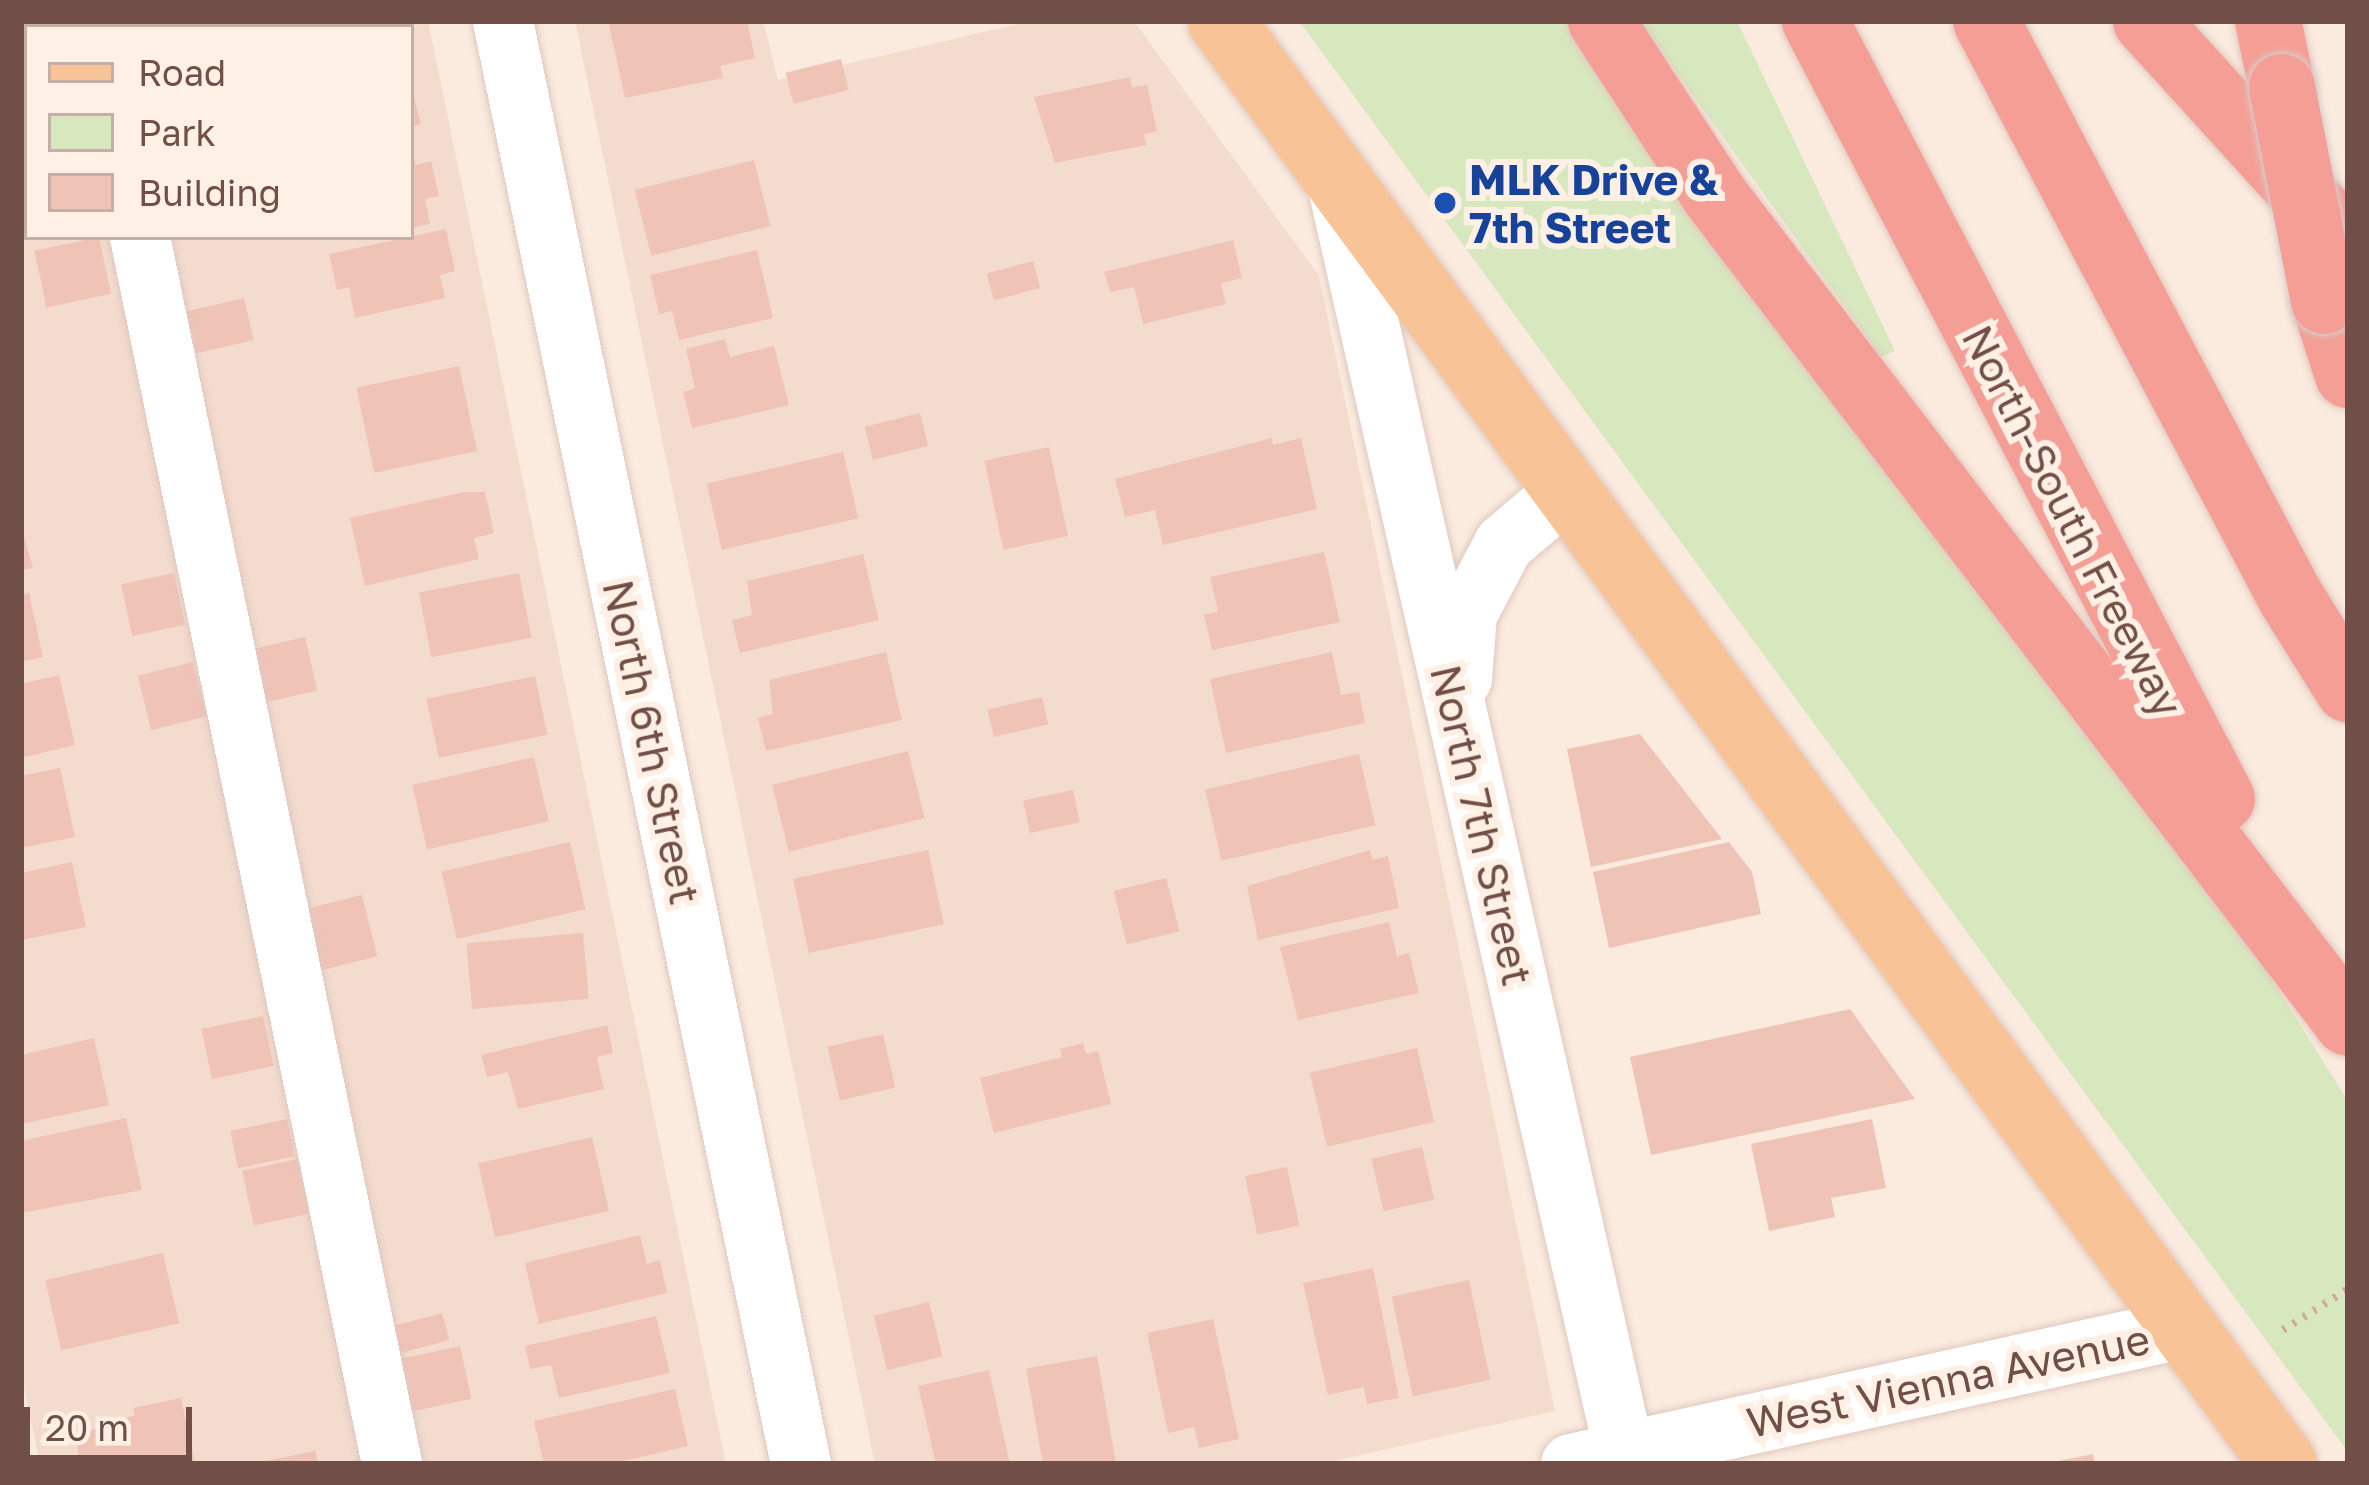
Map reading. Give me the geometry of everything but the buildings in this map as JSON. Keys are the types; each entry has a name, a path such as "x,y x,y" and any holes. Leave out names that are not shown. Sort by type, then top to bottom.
{"highway":[{"path":"1601,21 1715,196 2348,1023"},
{"name":"North-South Freeway","path":"1815,21 2167,707 2348,1012"},
{"path":"1986,21 2290,596 2348,689"},
{"path":"2146,21 2336,272"},
{"path":"2268,21 2282,87 2336,272 2348,375"}],"main road":[{"path":"1221,21 1338,187 2284,1464"}],"street":[{"name":"North 6th Street","path":"502,21 801,1464"},
{"name":"North 7th Street","path":"1338,187 1459,721 1607,1460"},
{"path":"141,240 392,1464"},
{"path":"1459,721 1467,614 1504,544 1565,492"},
{"name":"West Vienna Avenue","path":"1607,1460 2186,1328"}],"path":[{"path":"2283,1330 2348,1289"}],"shaded area":[{"path":"21,21 428,21 726,1464 40,1464 21,1373"},
{"path":"575,21 763,21 778,80 1031,21 1134,21 1319,276 1555,1411 1321,1464 875,1464"}],"green space":[{"path":"1299,21 1566,21 1660,157 2212,884 2348,1101 2348,1452"},
{"path":"1640,21 1737,21 1895,351 1881,357"}],"place":[{"name":"MLK Drive & 7th Street","path":"1445,203"}]}
